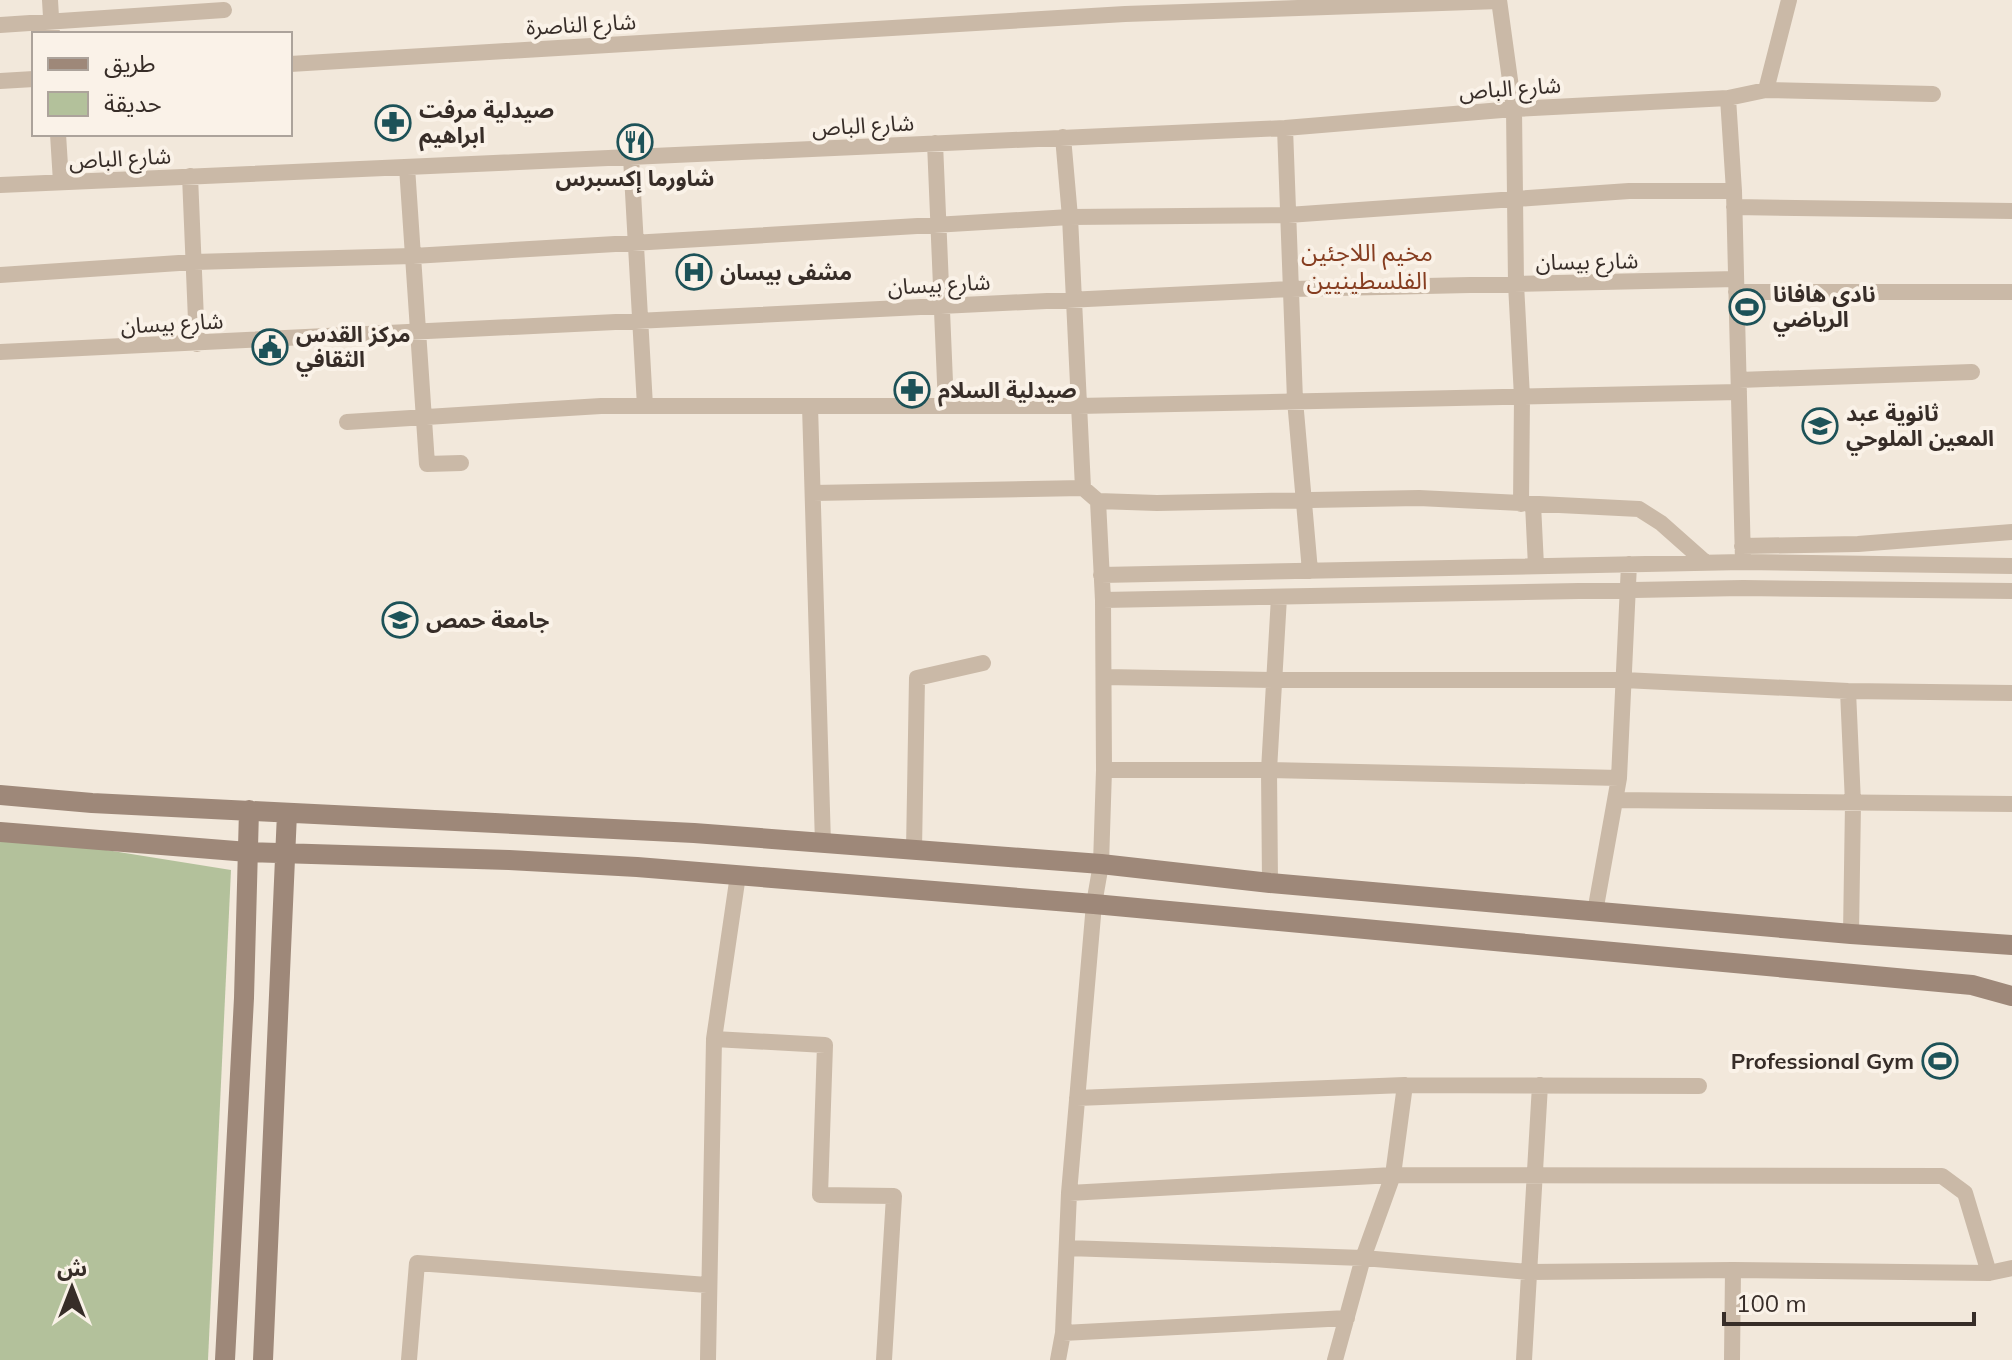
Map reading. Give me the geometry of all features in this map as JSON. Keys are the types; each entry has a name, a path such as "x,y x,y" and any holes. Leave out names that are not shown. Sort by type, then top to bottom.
{"main road":[{"path":"0,795 92,803 694,833 1101,864 1270,883 1595,912 2012,945"},
{"path":"225,1360 238,1130 249,810"},
{"path":"263,1360 287,813"},
{"path":"0,832 248,852 509,860 738,875 1094,904 1972,985 2012,996"}],"street":[{"path":"50,0 52,28"},
{"path":"1499,0 1514,109 1516,284 1527,504 1536,566"},
{"name":"شارع الناصرة","path":"292,64 1125,7 1499,0"},
{"path":"1766,90 1789,0"},
{"path":"0,25 52,28 224,10"},
{"path":"0,81 32,79"},
{"name":"شارع الباص","path":"0,185 1285,128 1514,109 1728,98 1766,90 1933,94"},
{"path":"1728,98 1734,199 1742,554"},
{"path":"1285,128 1295,400 1310,571"},
{"path":"58,136 61,182"},
{"path":"1063,137 1075,299 1083,488"},
{"path":"935,143 946,406"},
{"path":"631,157 645,406"},
{"path":"407,167 427,464 461,463"},
{"path":"190,176 197,344"},
{"path":"0,275 194,262 413,256 1070,217 1288,215 1629,191 1734,199 2012,211"},
{"name":"شارع بيسان","path":"0,352 1291,289 1516,284 2012,292"},
{"path":"347,422 601,406 1078,406 1522,397 1972,372"},
{"path":"810,406 823,844"},
{"path":"813,493 1083,488 1098,501 1157,503 1419,498 1639,509 1661,523 1705,562"},
{"path":"1058,1360 1063,1333 1077,1098 1094,904 1101,864 1105,677 1098,501"},
{"path":"1101,575 1705,562 1742,554 2012,532"},
{"path":"1742,554 2012,566"},
{"path":"1595,912 1619,778 1629,564"},
{"path":"1103,600 1743,588 2012,591"},
{"path":"1270,883 1269,770 1279,597"},
{"path":"914,850 917,678 983,663"},
{"path":"1105,677 1624,680 1848,691 2012,693"},
{"path":"1848,691 1853,803 1851,934"},
{"path":"1104,770 1269,770 1619,778"},
{"path":"1615,800 2012,804"},
{"path":"708,1360 707,1285 714,1039 738,875"},
{"path":"714,1039 825,1045 820,1195 894,1196 884,1360"},
{"path":"1077,1098 1405,1085 1699,1086"},
{"path":"1335,1360 1363,1258 1393,1175 1405,1085"},
{"path":"1524,1360 1540,1085"},
{"path":"1069,1193 1393,1175 1942,1176 1965,1193 1989,1273"},
{"path":"1067,1248 1363,1258 1530,1272 1733,1270 1989,1273 2012,1268"},
{"path":"409,1360 417,1263 707,1285"},
{"path":"1732,1360 1733,1270"},
{"path":"1063,1333 1347,1318"}],"green space":[{"path":"0,833 231,870 208,1360 0,1360"}],"place":[{"name":"صيدلية مرفت ابراهيم","path":"393,123"},
{"name":"شاورما إكسبرس","path":"635,142"},
{"name":"مشفى بيسان","path":"694,272"},
{"name":"نادي هافانا الرياضي","path":"1747,307"},
{"name":"مركز القدس الثقافي","path":"270,347"},
{"name":"صيدلية السلام","path":"912,390"},
{"name":"ثانوية عبد المعين الملوحي","path":"1820,426"},
{"name":"جامعة حمص","path":"400,620"},
{"name":"Professional Gym","path":"1940,1061"}],"district":[{"name":"مخيم اللاجئين الفلسطينيين","path":"1367,266"}]}
